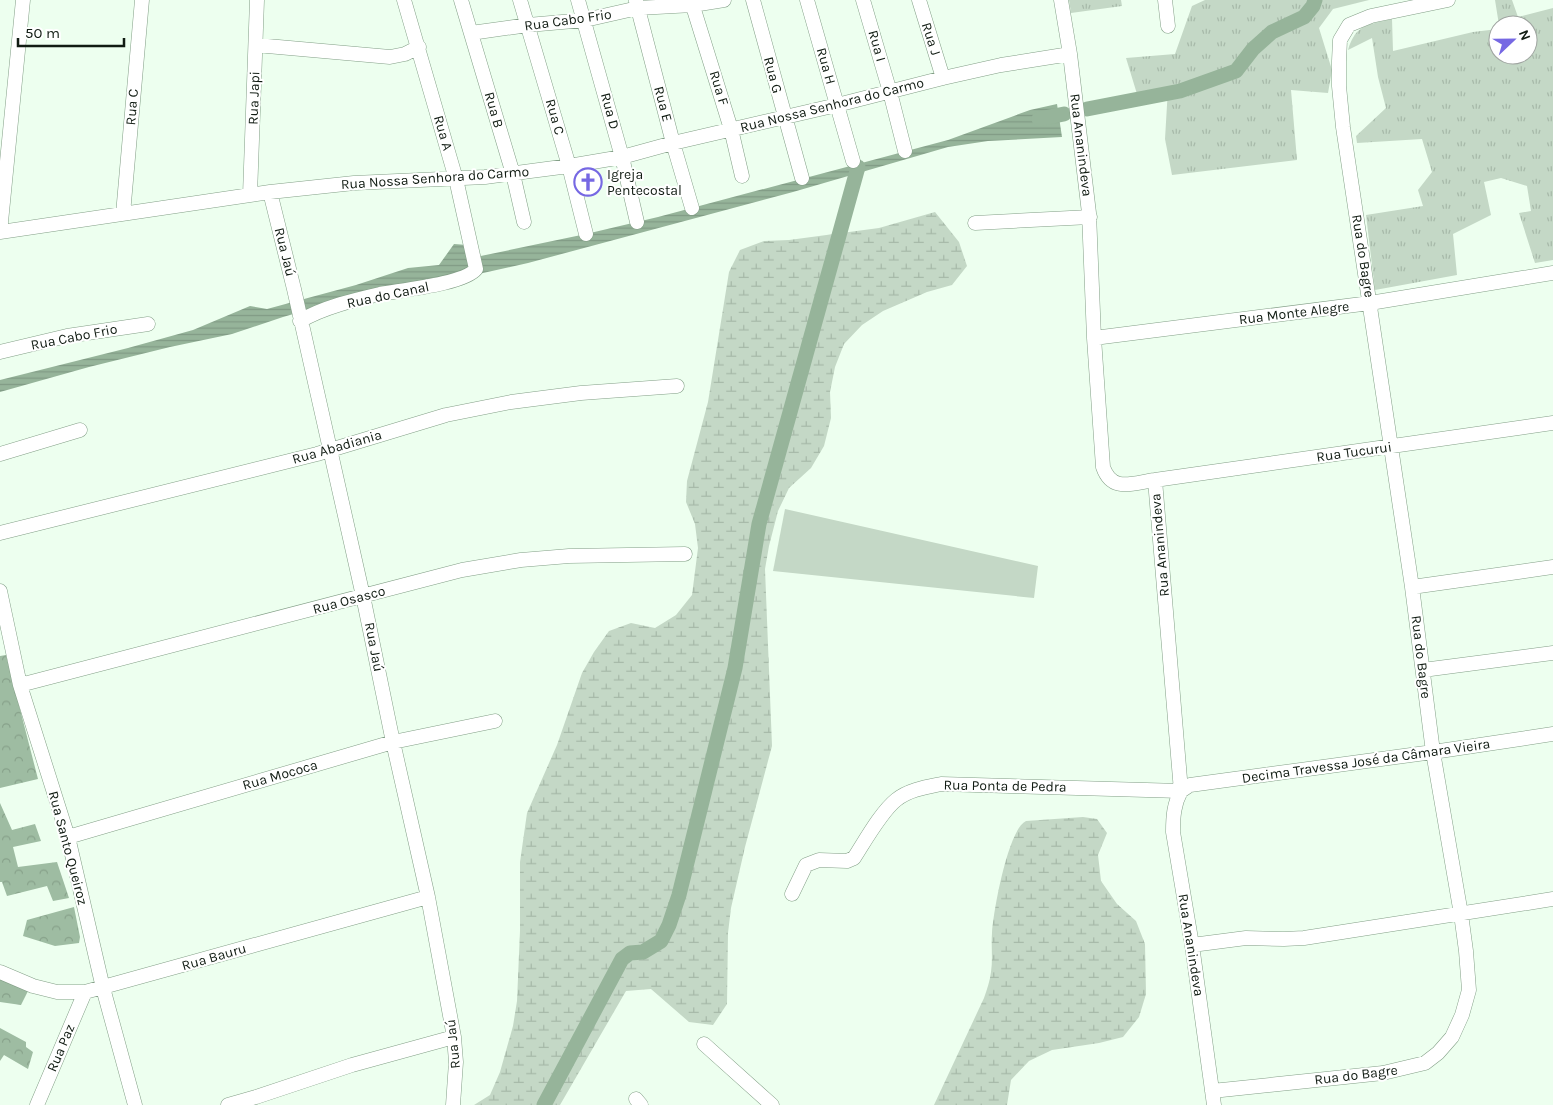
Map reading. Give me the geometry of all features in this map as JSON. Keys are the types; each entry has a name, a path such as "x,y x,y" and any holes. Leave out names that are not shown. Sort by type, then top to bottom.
{"street":[{"path":"0,232 22,0"},
{"name":"Rua C","path":"123,214 142,0"},
{"name":"Rua Japi","path":"250,195 257,0"},
{"name":"Rua A","path":"404,0 456,179 475,263"},
{"name":"Rua B","path":"461,0 513,174 524,222"},
{"name":"Rua C","path":"520,0 569,166 586,234"},
{"name":"Rua D","path":"578,0 622,157 637,222"},
{"name":"Rua Cabo Frio","path":"472,33 528,25 585,20 637,4 724,0"},
{"name":"Rua G","path":"752,0 802,178"},
{"name":"Rua H","path":"807,0 853,161"},
{"name":"Rua I","path":"864,0 905,151"},
{"name":"Rua J","path":"919,0 944,78"},
{"name":"Rua Ananindeva","path":"1061,0 1070,54 1090,217 1094,338 1103,467 1106,477 1112,483 1121,484 1155,480 1181,791 1176,800 1173,813 1173,832 1192,945 1214,1105"},
{"path":"1166,0 1168,26"},
{"name":"Rua do Bagre","path":"1212,1091 1384,1073 1425,1063 1438,1054 1452,1037 1462,1015 1468,990 1466,951 1461,914 1433,752 1412,587 1339,86 1340,40 1349,25 1371,16 1448,0"},
{"name":"Rua F","path":"692,2 731,129 742,176"},
{"name":"Rua E","path":"637,4 692,208"},
{"path":"256,45 390,58 406,54 418,47"},
{"name":"Rua Nossa Senhora do Carmo","path":"0,232 270,192 425,178 456,179 513,174 569,166 622,157 784,116 837,106 1001,65 1070,54"},
{"name":"Rua Jaú","path":"270,192 364,596 393,742 428,897 454,1037 456,1062 453,1105"},
{"path":"975,223 1090,217"},
{"name":"Rua do Canal","path":"300,317 380,294 450,282 472,272 475,263"},
{"name":"Rua Monte Alegre","path":"1094,338 1370,303 1553,272"},
{"name":"Rua Cabo Frio","path":"0,352 67,336 148,324"},
{"name":"Rua Abadiania","path":"0,533 308,457 446,416 511,402 581,393 678,386"},
{"name":"Rua Tucurui","path":"1155,480 1553,423"},
{"path":"0,454 80,430"},
{"name":"Rua Osasco","path":"20,685 462,570 521,560 569,556 685,554"},
{"path":"1412,587 1553,567"},
{"name":"Rua Santo Queiroz","path":"0,590 20,685 68,837 103,988 136,1105"},
{"path":"1423,670 1553,653"},
{"name":"Rua Mococa","path":"68,837 393,742 495,721"},
{"name":"Decima Travessa José da Câmara Vieira","path":"1181,791 1190,785 1553,734"},
{"name":"Rua Ponta de Pedra","path":"792,894 806,865 818,860 847,861 854,858 896,799 924,787 941,784 1181,791"},
{"name":"Rua Bauru","path":"0,972 33,986 57,992 85,992 428,897"},
{"path":"1192,945 1246,938 1304,938 1553,899"},
{"name":"Rua Paz","path":"37,1105 85,992"},
{"path":"228,1105 352,1065 454,1037"},
{"path":"704,1044 772,1105"}],"green space":[{"path":"1069,0 1121,0 1122,6 1071,13"},
{"path":"1205,0 1369,0 1333,9 1319,28 1332,70 1328,93 1291,90 1297,160 1172,175 1165,139 1168,88 1137,94 1126,58 1175,54 1192,6"},
{"path":"1495,0 1512,0 1517,15 1497,15"},
{"path":"1553,8 1553,260 1535,263 1519,213 1531,211 1527,186 1501,178 1484,182 1491,215 1453,234 1457,275 1375,290 1366,215 1423,206 1418,190 1432,172 1422,139 1357,143 1356,136 1386,108 1378,77 1372,38 1348,50 1351,41 1359,30 1364,27 1392,19 1393,51 1488,30 1488,65 1538,65 1538,15 1526,15"},
{"path":"935,212 959,242 967,266 952,285 927,292 883,311 862,325 844,344 835,367 830,392 831,418 824,446 811,468 789,488 778,511 765,569 772,746 731,908 728,933 727,1004 713,1025 689,1022 651,989 626,991 560,1105 474,1105 490,1095 500,1072 513,1026 517,1001 520,931 520,862 527,813 557,745 582,673 609,631 631,623 655,628 676,615 692,595 698,548 695,524 686,502 687,481 708,402 729,272 740,250 764,241 789,240 879,228"},
{"path":"785,509 1038,566 1034,598 773,571"},
{"path":"6,655 38,779 0,788 0,656"},
{"path":"0,803 12,830 35,824 41,841 13,847 18,867 57,862 69,898 53,901 47,886 7,896 2,882 0,882"},
{"path":"1083,817 1097,819 1107,833 1098,855 1101,881 1117,904 1136,921 1145,944 1146,994 1139,1017 1123,1037 1099,1043 1052,1050 1029,1061 1011,1080 1007,1105 934,1105 984,998 988,985 992,967 992,933 995,908 1008,855 1019,827 1026,821"},
{"path":"74,907 80,937 79,943 55,946 23,936 27,920"},
{"path":"0,976 29,989 21,1005 0,1002"},
{"path":"0,1028 26,1042 26,1047 33,1052 28,1069 4,1055 0,1061"}],"shaded area":[{"path":"1057,104 1062,137 988,141 948,147 793,192 528,263 474,275 437,277 380,289 232,334 89,367 0,392 0,380 193,330 250,306 267,309 356,285 408,268 439,265 454,244 467,245 476,257 586,234 658,217 948,140 1030,110"}],"waterway":[{"path":"1087,109 1180,91 1236,71 1253,49 1272,32 1304,17 1313,6 1315,0"},
{"path":"1039,119 1064,114"},
{"path":"544,1105 622,959 630,953 643,952 661,941 669,925 679,895 735,668 759,524 858,167"}],"place":[{"name":"Igreja Pentecostal","path":"588,182"}]}
